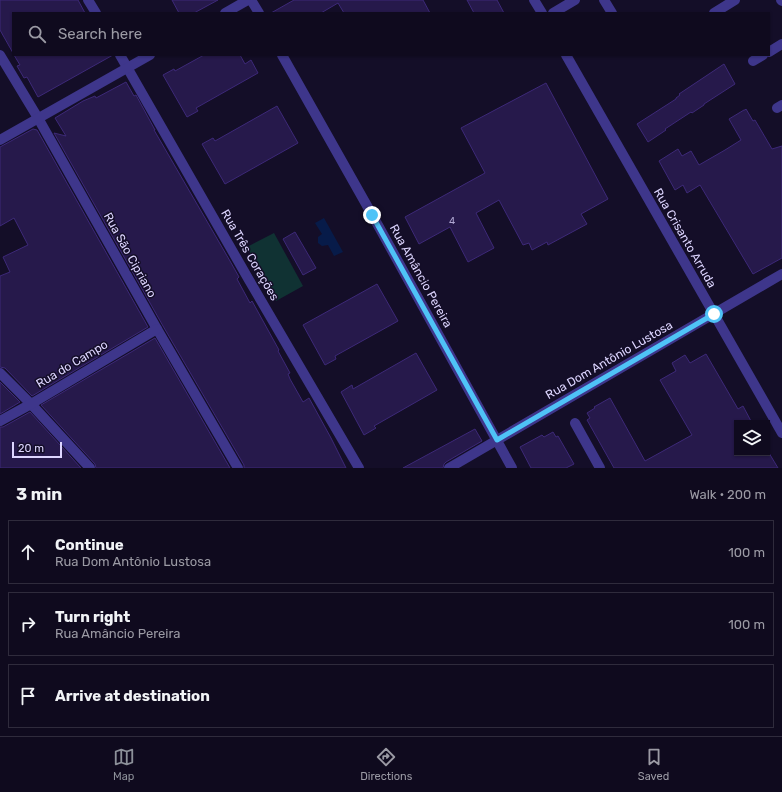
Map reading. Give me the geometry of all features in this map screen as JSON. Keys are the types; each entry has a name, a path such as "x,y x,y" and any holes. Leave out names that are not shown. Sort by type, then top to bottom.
{"street":[{"path":"88,0 95,12"},
{"path":"227,12 250,0 257,12"},
{"path":"534,0 541,12"},
{"path":"555,12 576,0"},
{"path":"604,0 611,12"},
{"path":"716,12 735,0"},
{"path":"770,51 782,44"},
{"name":"Rua São Cipriano","path":"0,55 38,118 157,329 238,468"},
{"name":"Rua Três Corações","path":"121,56 358,468"},
{"path":"0,140 148,56"},
{"name":"Rua Amâncio Pereira","path":"283,56 512,468"},
{"name":"Rua Crisanto Arruda","path":"567,56 782,433"},
{"path":"753,61 761,56"},
{"name":"Rua Dom Antônio Lustosa","path":"449,468 782,274"},
{"name":"Rua do Campo","path":"0,421 157,329"},
{"path":"0,373 90,468"},
{"path":"575,423 600,468"}],"green space":[{"path":"274,233 303,286 276,301 247,247"}],"water":[{"path":"324,218 343,252 334,256 328,245 322,246 318,243 318,237 322,234 315,223"}],"building":[{"path":"0,0 78,0 84,12 12,12 12,51 0,30"},
{"path":"172,0 218,0 196,12 178,12"},
{"path":"294,0 423,0 429,12 343,12 338,3 323,12 273,12"},
{"path":"467,0 497,0 503,12 473,12"},
{"path":"15,56 111,56 38,97 27,77 24,78 17,66 20,65"},
{"path":"202,56 241,56 245,64 251,60 258,73 196,108 198,111 187,117 163,75 174,69 175,71"},
{"path":"724,64 735,84 665,129 666,130 648,142 637,124 676,99 680,95 679,94"},
{"path":"126,82 134,96 136,95 154,130 239,277 237,279 250,303 252,301 279,350 278,351 290,373 288,374 290,379 303,402 309,398 346,468 244,468 244,465 163,326 54,133 66,136 55,118 83,101 95,96 96,98"},
{"path":"546,83 608,199 581,214 587,224 548,245 547,242 532,250 529,243 523,245 499,200 476,213 494,248 468,262 450,227 419,244 405,217 485,173 461,128"},
{"path":"277,106 298,143 225,184 202,144 213,138 215,141"},
{"path":"746,109 753,121 755,120 772,149 782,146 782,258 753,274 700,185 687,193 683,185 675,190 659,161 678,149 682,156 691,151 699,165 725,150 741,140 729,119"},
{"path":"33,129 37,130 148,327 32,396 5,368 0,367 0,276 10,272 3,257 28,245 14,218 0,226 0,147"},
{"path":"295,232 316,268 303,275 283,239"},
{"path":"377,284 398,321 335,356 336,359 325,365 303,325"},
{"path":"155,338 230,468 96,468 95,464 41,405"},
{"path":"416,353 437,390 374,426 376,428 364,435 341,392 352,385 353,389"},
{"path":"706,354 738,409 743,406 750,420 734,420 734,456 770,456 770,455 778,468 614,468 587,420 590,418 587,413 595,408 594,407 610,398 645,461 692,435 660,380 676,371 672,363 685,355 690,363"},
{"path":"0,382 20,402 0,414"},
{"path":"30,412 81,468 0,468 0,427 3,427"},
{"path":"475,429 482,441 446,462 443,468 403,468"},
{"path":"553,432 556,437 558,436 574,464 566,468 531,468 520,447 542,435 544,437"}],"route":[{"path":"372,215 497,440 714,314"}]}
